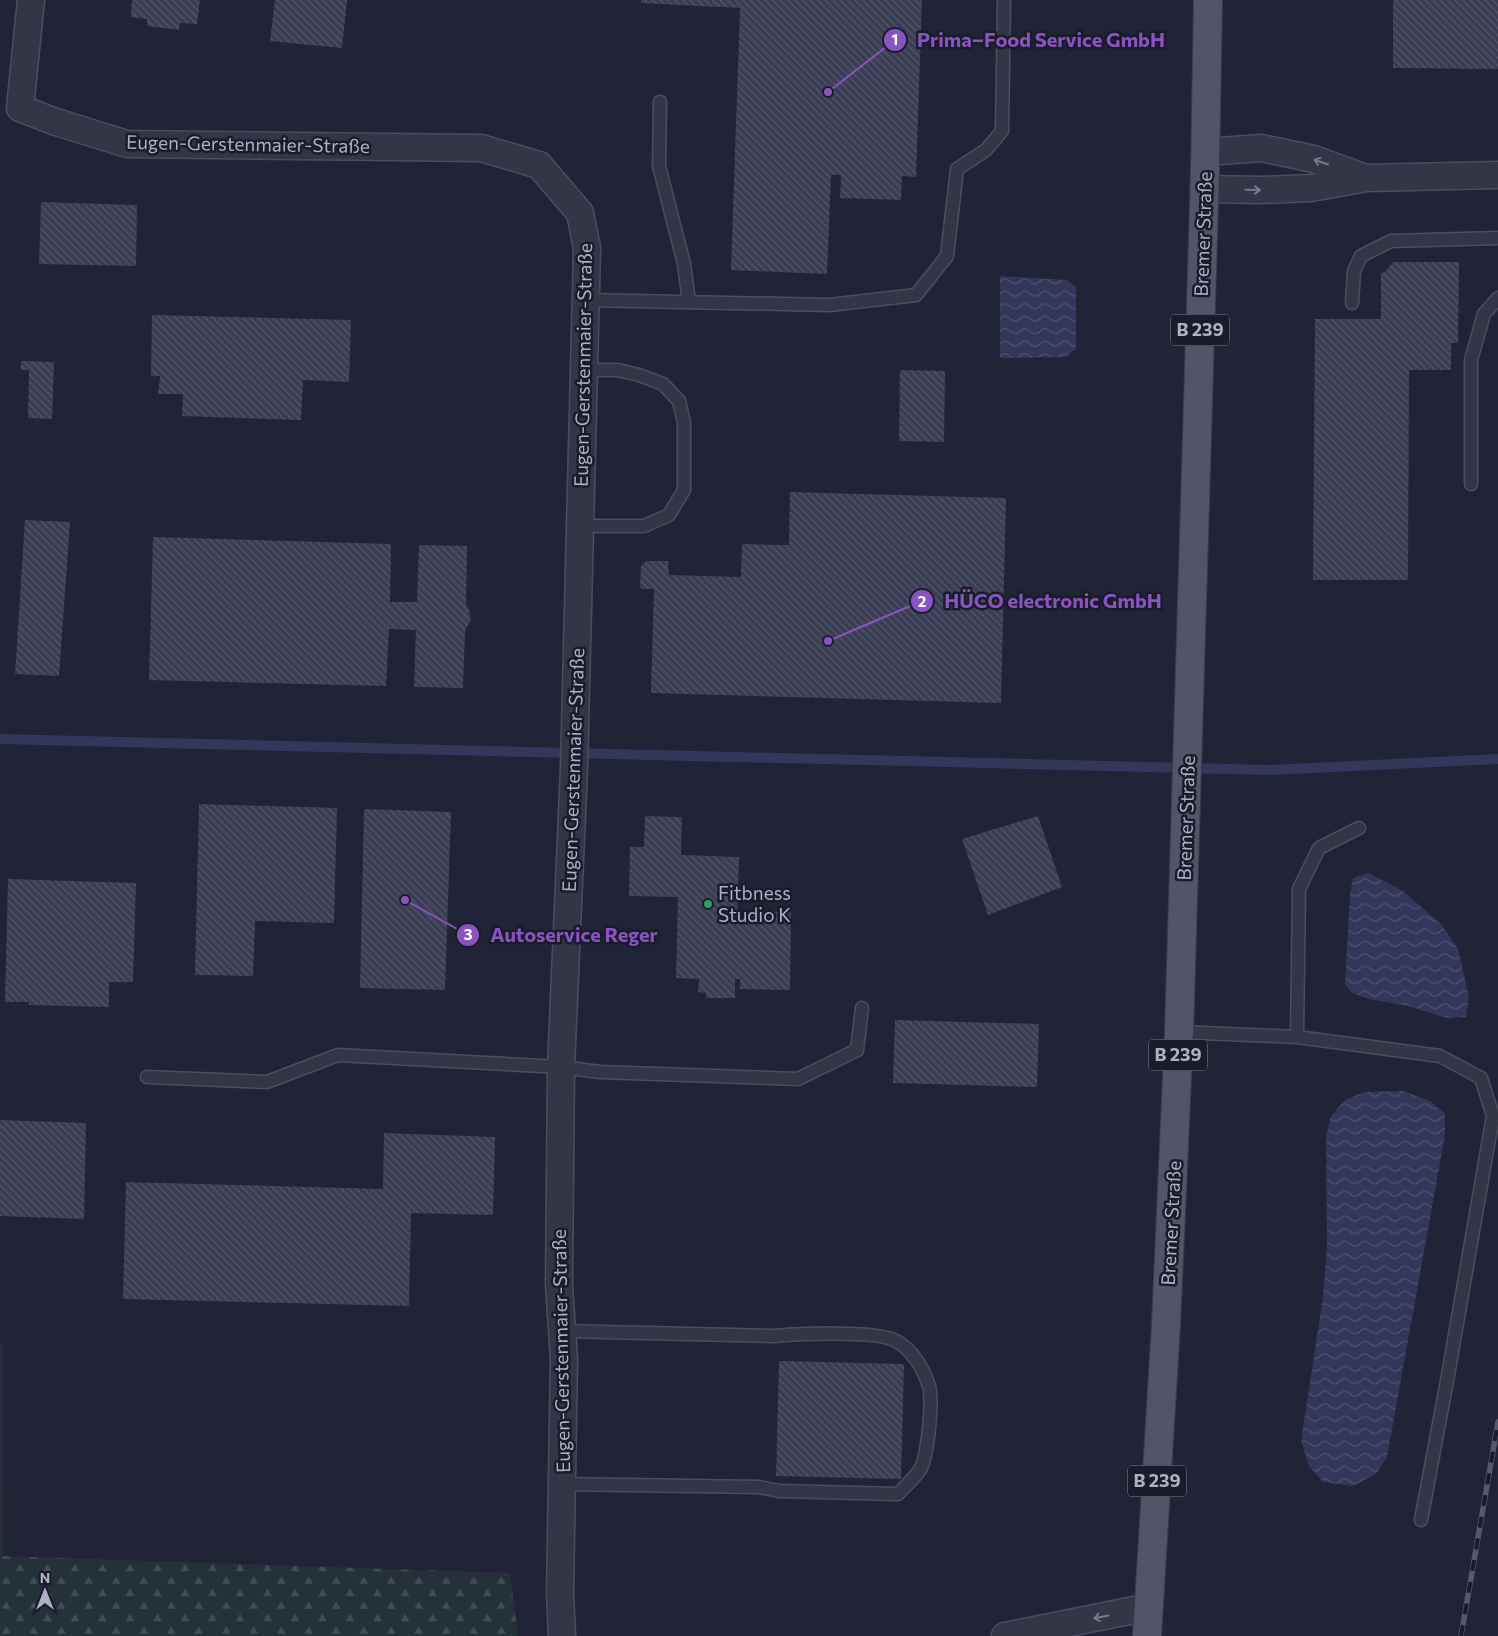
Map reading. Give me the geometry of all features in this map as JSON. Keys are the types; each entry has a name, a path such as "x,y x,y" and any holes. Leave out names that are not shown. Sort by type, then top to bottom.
{"main road":[{"name":"Bremer Straße","path":"1147,1636 1166,1325 1179,1032 1206,152 1208,0"}],"street":[{"name":"Eugen-Gerstenmaier-Straße","path":"31,0 10,110 127,144 481,148 539,165 580,213 588,248 575,738 561,1067 559,1285 564,1359 560,1594 562,1636"},
{"path":"1206,152 1261,148 1314,159 1367,178"},
{"path":"1204,189 1262,190 1311,188 1367,178 1498,175"},
{"path":"1005,1636 1149,1607"}],"lane":[{"path":"586,300 829,304 916,295 948,256 957,169 986,150 1002,131 1004,0"},
{"path":"660,102 658,166 684,264 689,302"},
{"path":"1352,304 1354,271 1361,256 1391,241 1498,238"},
{"path":"1471,484 1471,360 1484,314 1498,298"},
{"path":"580,526 644,526 669,516 684,490 684,422 679,401 663,384 639,375 618,370 584,370"},
{"path":"1297,1037 1300,889 1319,848 1359,828"},
{"path":"147,1077 267,1082 338,1055 561,1067 600,1072 798,1079 857,1050 862,1008"},
{"path":"1179,1032 1297,1037 1440,1056 1481,1078 1493,1116 1421,1520"},
{"path":"562,1331 775,1336 801,1333 880,1336 895,1341 917,1358 929,1387 930,1432 920,1469 898,1494 779,1491 759,1487 562,1484"}],"green space":[{"path":"0,1344 2,1344 3,1556 510,1573 518,1636 0,1636"}],"water":[{"path":"1000,276 1067,280 1076,287 1076,348 1066,357 1000,358"},
{"path":"1368,873 1403,891 1441,924 1458,949 1469,997 1466,1017 1447,1018 1408,1006 1369,999 1352,993 1345,984 1350,894 1353,878"},
{"path":"1403,1091 1430,1101 1445,1114 1445,1135 1387,1457 1376,1474 1353,1486 1323,1482 1309,1466 1301,1441 1323,1297 1327,1245 1326,1136 1331,1116 1345,1100 1365,1092"}],"building":[{"path":"132,0 200,0 197,24 180,23 179,30 147,26 147,19 131,17"},
{"path":"275,0 347,0 342,48 270,41"},
{"path":"641,0 922,0 916,177 902,176 901,200 840,198 841,175 831,175 827,274 731,270 740,8 641,3"},
{"path":"1393,0 1498,0 1498,69 1393,68"},
{"path":"41,202 137,205 136,266 39,264"},
{"path":"1393,262 1459,262 1458,343 1451,343 1451,370 1409,370 1408,580 1313,580 1315,319 1381,319 1381,273 1385,272"},
{"path":"152,315 351,320 349,382 303,380 301,420 182,416 183,394 158,394 160,376 151,376"},
{"path":"21,361 54,362 52,419 28,418 29,370 21,370"},
{"path":"900,370 945,371 944,442 899,441"},
{"path":"790,492 1006,498 1001,703 651,693 654,589 642,589 640,587 641,566 646,561 668,561 669,575 741,577 742,544 789,545"},
{"path":"25,520 70,522 59,676 15,674"},
{"path":"153,537 391,544 390,602 417,602 419,545 467,546 466,605 471,620 465,630 463,688 414,687 416,630 389,629 386,686 149,680"},
{"path":"199,804 337,808 334,923 255,921 253,976 195,975"},
{"path":"364,809 451,812 445,990 360,988"},
{"name":"Fitbness Studio K","path":"645,816 682,817 681,855 739,857 737,920 742,920 742,911 791,912 790,990 740,989 740,979 735,979 735,998 706,998 706,993 698,992 699,979 676,978 678,897 629,896 630,847 644,847"},
{"path":"1038,816 1062,887 988,915 962,839"},
{"path":"8,879 136,883 133,982 109,982 109,1007 29,1005 29,1002 5,1002"},
{"path":"895,1020 1039,1024 1037,1087 893,1083"},
{"path":"0,1120 86,1123 84,1219 0,1216"},
{"path":"384,1133 495,1137 493,1215 411,1213 409,1306 123,1299 126,1182 383,1189"},
{"path":"779,1361 904,1364 901,1479 776,1476"}],"waterway":[{"path":"0,739 1269,770 1498,759"}],"railway":[{"path":"1461,1636 1498,1422"}],"place":[{"name":"Prima–Food Service GmbH","path":"828,92"},
{"name":"HÜCO electronic GmbH","path":"828,641"},
{"name":"Autoservice Reger","path":"405,900"},
{"name":"Fitbness Studio K","path":"708,904"}]}
